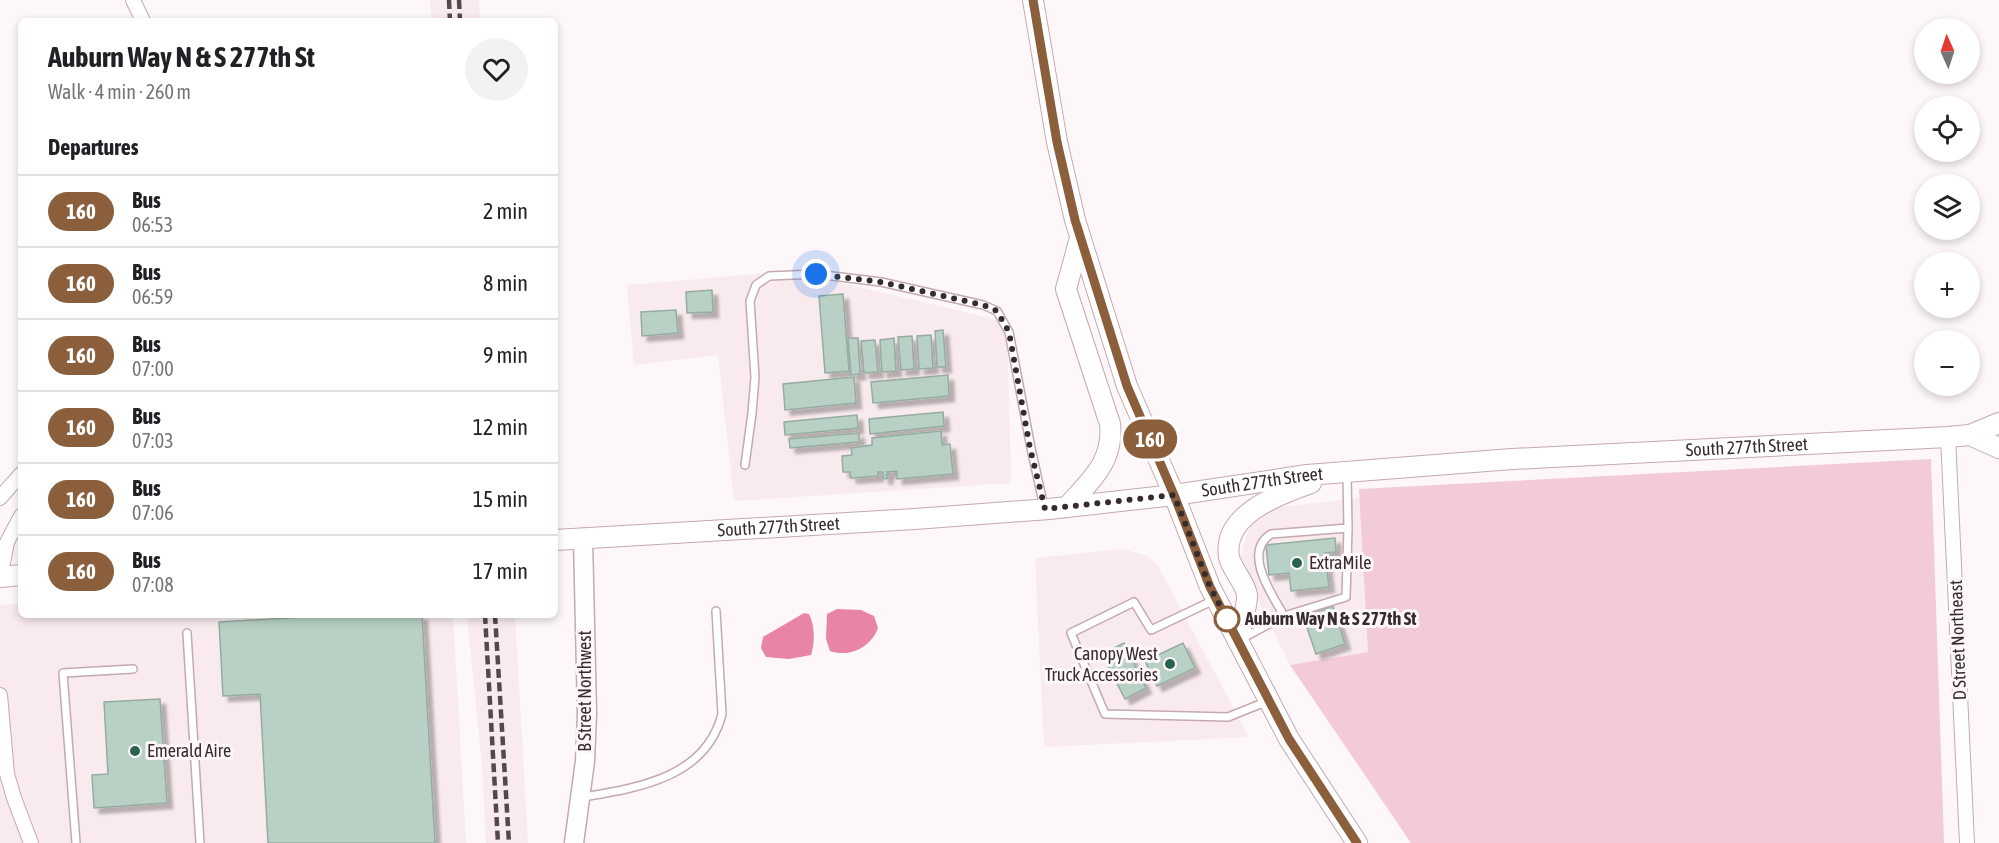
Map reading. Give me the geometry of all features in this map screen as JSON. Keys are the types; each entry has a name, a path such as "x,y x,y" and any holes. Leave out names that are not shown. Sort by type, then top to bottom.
{"main road":[{"path":"1033,0 1057,142 1080,238 1127,386 1216,599 1289,739 1357,843"},
{"path":"1067,507 1105,461 1111,437 1110,424 1066,289 1080,238"},
{"name":"South 277th Street","path":"558,540 904,520 1045,509 1174,495 1307,475 1512,459 1948,437 1970,435 1999,423"},
{"name":"South 277th Street","path":"1970,435 1999,448"},
{"path":"1238,641 1247,595 1229,559 1228,540 1234,528 1254,509 1278,495 1343,472"},
{"path":"0,577 18,575"}],"street":[{"path":"133,0 142,18"},
{"name":"D Street Northeast","path":"1948,437 1966,843"},
{"path":"0,498 18,477"},
{"path":"0,567 3,563 7,542 18,522"},
{"name":"B Street Northwest","path":"574,843 585,761 587,714 583,538"},
{"path":"0,695 7,774 32,843"}],"lane":[{"path":"745,465 755,377 750,301 756,285 769,276 790,274 816,274 881,282 973,303 997,311 1009,332 1030,448 1045,509"},
{"path":"1238,641 1284,616 1346,597 1348,528 1343,472"},
{"path":"1284,616 1260,565 1260,545 1265,538 1271,534 1348,528"},
{"path":"1216,599 1151,630 1134,602 1071,633 1105,714 1228,717 1268,701"},
{"path":"580,797 637,788 693,762 707,744 716,731 722,714 716,611"},
{"path":"187,633 200,843"},
{"path":"76,843 63,673 133,669"}],"shaded area":[{"path":"430,0 479,0 480,18 432,18"},
{"path":"791,271 1007,322 1011,483 734,501 718,355 634,365 627,285"},
{"path":"1931,459 1944,843 1411,843 1290,665 1368,652 1359,489"},
{"path":"1360,498 1368,652 1290,665 1245,575 1241,557 1251,525 1262,513 1279,507"},
{"path":"1123,549 1145,555 1157,564 1249,737 1044,747 1035,558"},
{"path":"18,604 18,618 453,618 466,843 0,843 0,605"},
{"path":"837,609 861,610 874,616 878,628 875,635 865,645 852,652 830,651 826,639 827,614"},
{"path":"804,613 809,614 813,629 814,640 811,655 789,659 766,657 761,648 763,637"},
{"path":"467,618 515,618 528,843 486,843 482,765"}],"building":[{"path":"712,290 713,312 687,313 686,292"},
{"path":"843,294 849,371 825,373 819,296"},
{"path":"676,310 678,333 642,336 641,312"},
{"path":"943,330 946,367 937,367 935,331"},
{"path":"931,335 933,368 919,369 917,336"},
{"path":"912,336 914,369 901,370 898,337"},
{"path":"848,338 858,338 860,374 851,375"},
{"path":"894,338 896,371 882,372 880,340"},
{"path":"875,340 878,372 864,373 861,341"},
{"path":"948,375 949,396 873,403 871,382"},
{"path":"854,377 856,403 785,410 783,384"},
{"path":"943,412 944,426 870,434 869,419"},
{"path":"857,415 858,428 785,435 784,422"},
{"path":"941,431 942,445 950,444 953,474 897,479 897,471 887,472 889,474 886,475 888,478 886,479 883,478 883,472 878,472 878,476 851,478 850,472 843,472 842,456 852,455 851,448 872,445 872,438"},
{"path":"859,433 859,442 790,448 789,439"},
{"name":"ExtraMile","path":"1335,538 1336,552 1325,553 1329,587 1291,591 1289,573 1269,575 1266,545"},
{"path":"1333,606 1345,644 1316,654 1303,616"},
{"path":"286,618 422,618 435,843 268,843 260,694 223,696 219,622"},
{"path":"1124,643 1146,688 1125,699 1102,654"},
{"name":"Canopy West Truck Accessories","path":"1183,643 1195,668 1157,686 1145,661"},
{"path":"160,699 167,803 94,808 92,775 108,774 104,702"}],"railway":[{"path":"449,0 450,18"},
{"path":"459,0 460,18"},
{"path":"485,618 498,843"},
{"path":"495,618 509,843"}],"bus line":[{"name":"160","path":"1033,0 1057,142 1075,220 1127,386 1174,495 1210,587 1289,739 1357,843"}],"place":[{"name":"ExtraMile","path":"1297,563"},
{"name":"Auburn Way N & S 277th St","path":"1227,619"},
{"name":"Canopy West Truck Accessories","path":"1170,664"},
{"name":"Emerald Aire","path":"135,751"}],"route":[{"path":"816,274 881,282 951,297 997,311 1009,332 1030,448 1045,509 1174,495 1210,587 1227,619"}]}
